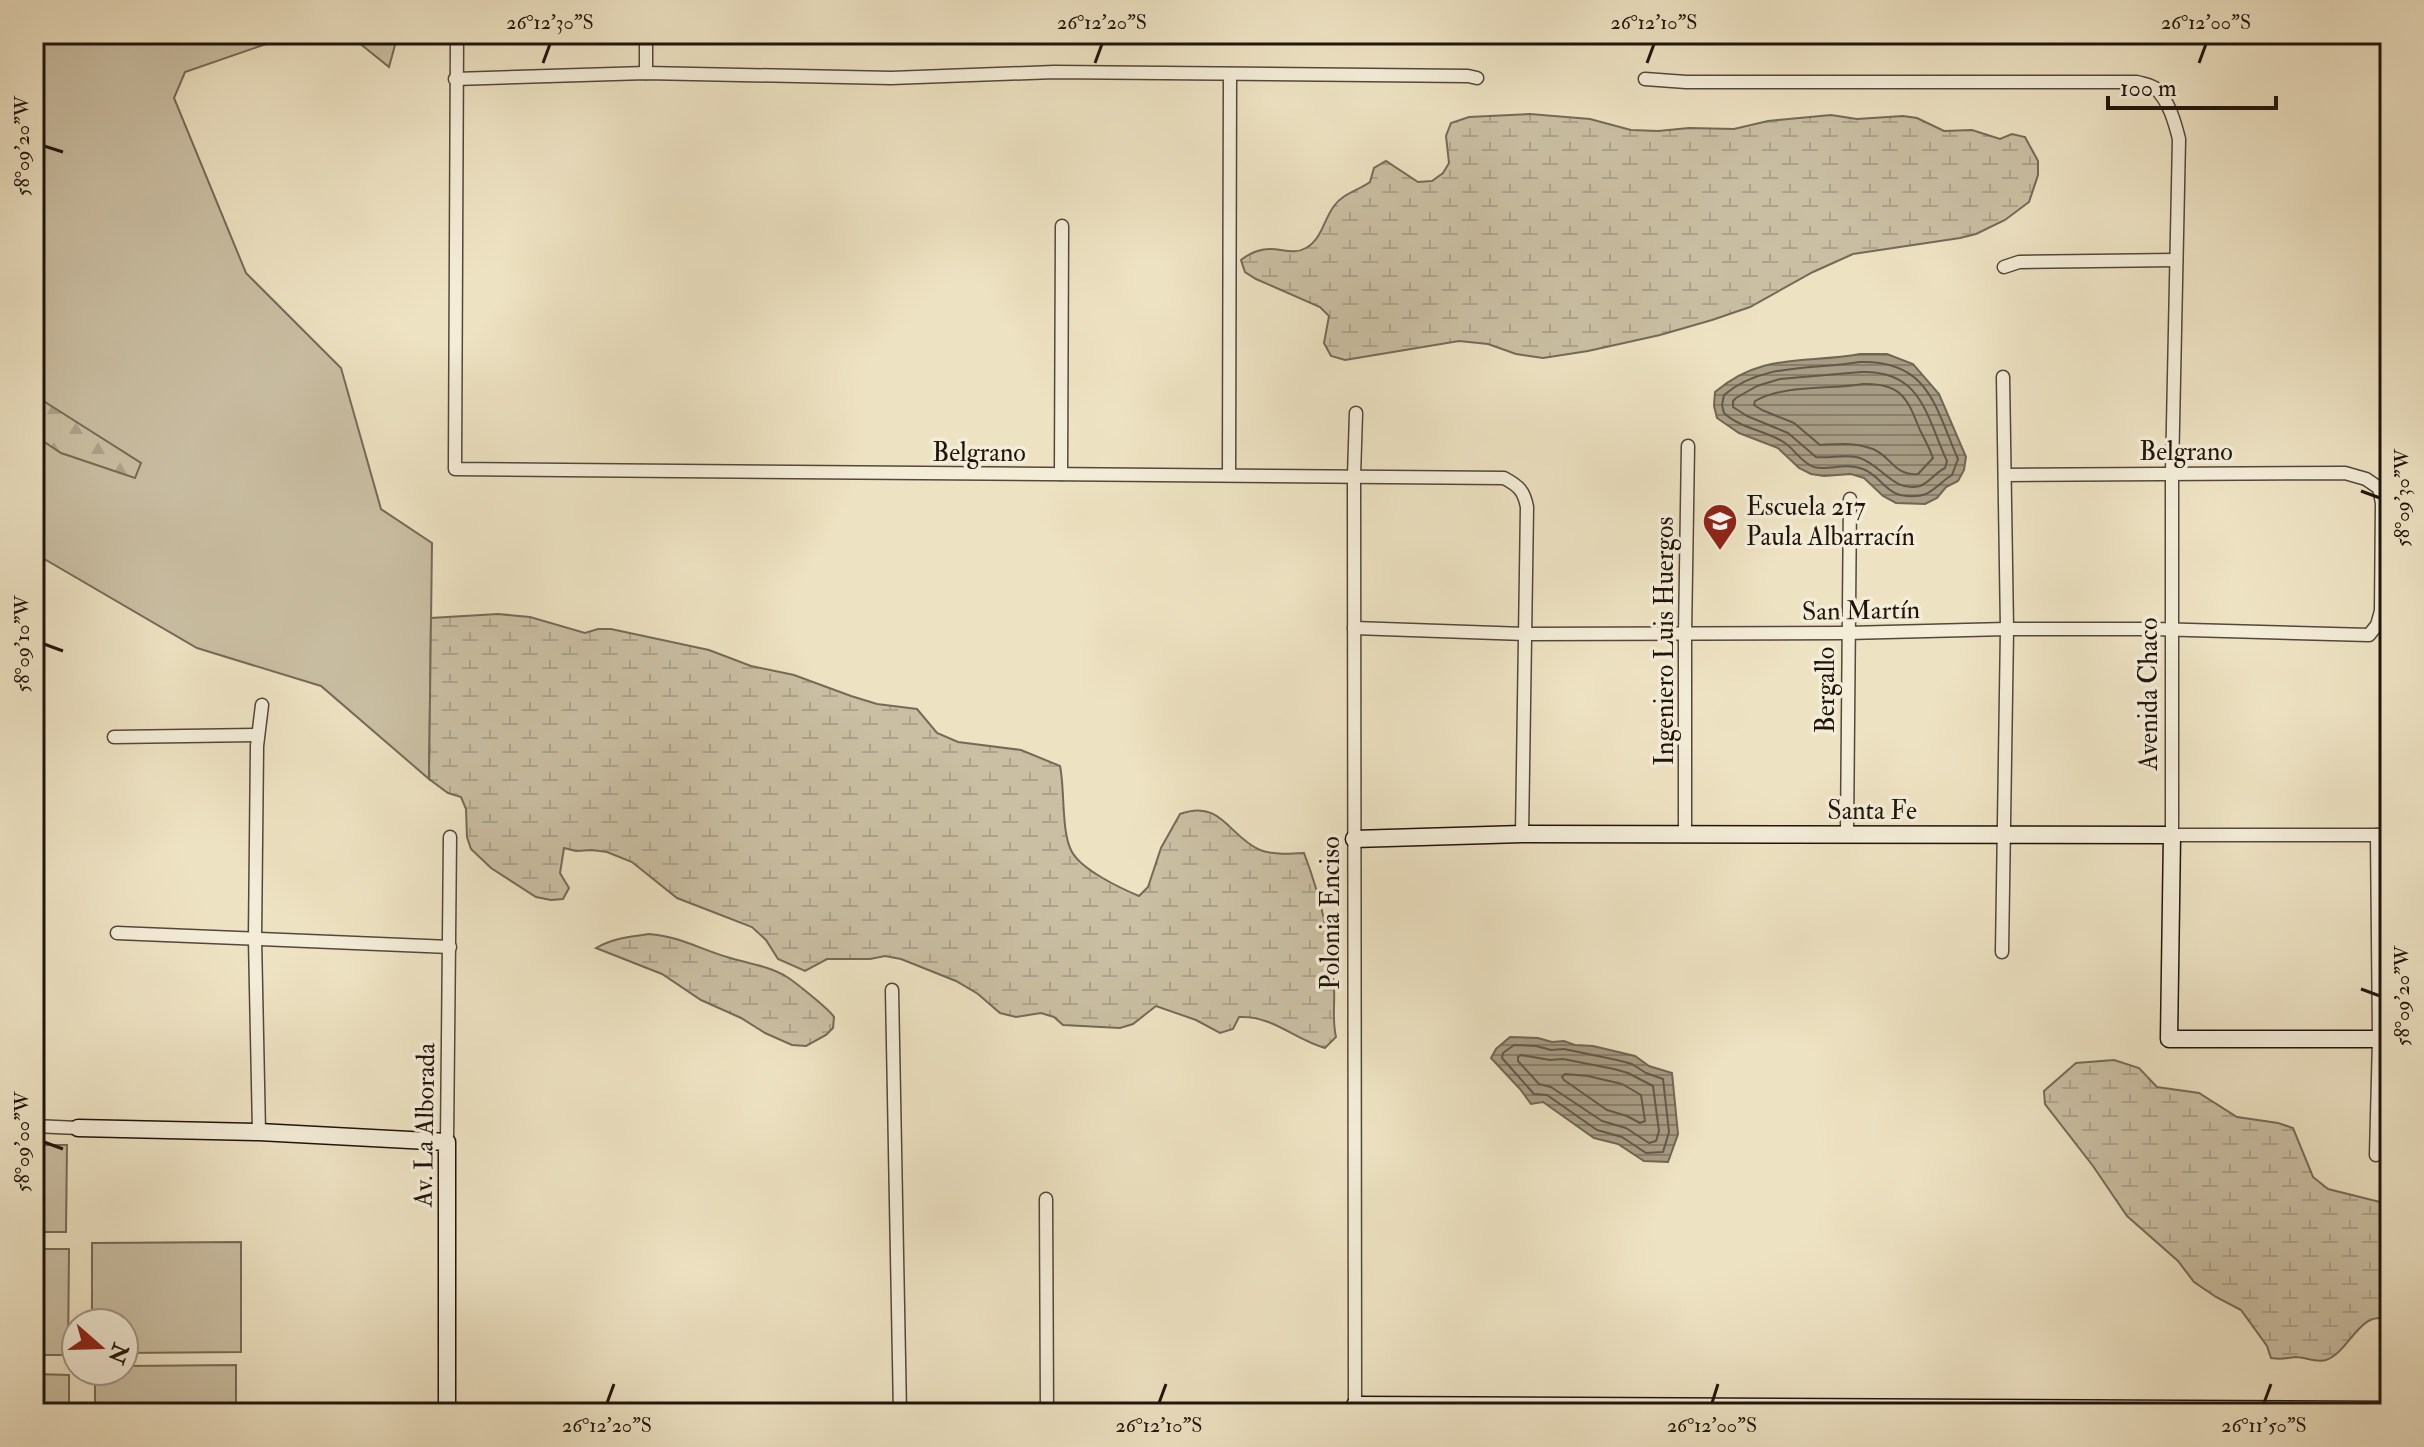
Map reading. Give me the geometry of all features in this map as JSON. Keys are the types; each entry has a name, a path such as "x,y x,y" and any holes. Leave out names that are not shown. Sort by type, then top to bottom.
{"main road":[{"name":"Santa Fe","path":"1354,839 1522,834 2172,835"},
{"name":"Avenida Chaco","path":"2172,835 2169,1039 2384,1039"},
{"path":"78,1128 259,1132 447,1142"},
{"name":"Av. La Alborada","path":"447,1142 447,1413"},
{"path":"1355,1409 2385,1411"}],"street":[{"path":"457,34 455,79 646,73 891,78 1054,72 1477,78"},
{"path":"646,34 646,73"},
{"path":"1229,474 1230,74"},
{"name":"Belgrano","path":"455,79 455,469 1504,478 1524,492 1527,507 1525,634"},
{"name":"Avenida Chaco","path":"1645,79 1686,82 2137,82 2155,87 2165,101 2179,139 2172,473 2172,835"},
{"path":"1061,474 1062,226"},
{"path":"2004,267 2019,262 2176,260"},
{"path":"2002,952 2007,629 2003,377"},
{"name":"Polonia Enciso","path":"1355,1409 1356,413"},
{"name":"Ingeniero Luis Huergos","path":"1685,836 1688,446"},
{"name":"Belgrano","path":"2005,475 2345,473 2366,479 2379,488 2382,503 2381,611 2377,625 2369,635"},
{"name":"Bergallo","path":"1847,833 1850,499"},
{"name":"San Martín","path":"1354,628 1525,634 2007,629 2369,635"},
{"path":"1522,834 1525,634"},
{"path":"259,1132 255,939 258,735 262,705"},
{"path":"114,737 258,735"},
{"name":"Santa Fe","path":"2172,835 2384,835"},
{"path":"2376,1155 2384,1039 2384,835"},
{"name":"Av. La Alborada","path":"447,1142 450,837"},
{"path":"117,933 450,947"},
{"path":"892,990 900,1413"},
{"path":"34,1126 78,1128"},
{"path":"1046,1199 1047,1413"}],"green space":[{"path":"34,34 295,34 185,72 174,98 246,273 341,368 381,509 432,543 429,779 321,686 197,648 34,553"},
{"path":"348,34 398,34 389,67"},
{"path":"1530,114 1590,119 1631,130 1658,131 1734,129 1768,121 1831,115 1857,119 1903,116 1917,118 1944,131 1972,130 2000,139 2012,134 2025,137 2038,161 2038,175 2029,202 2005,220 1976,234 1853,254 1750,307 1712,320 1660,335 1543,358 1516,354 1488,344 1459,341 1345,360 1331,356 1324,343 1329,316 1320,307 1245,272 1241,260 1251,253 1306,248 1319,234 1337,202 1370,182 1374,168 1386,161 1418,182 1432,181 1443,173 1449,163 1446,136 1451,123 1469,117"},
{"path":"34,395 141,463 135,478 61,453 34,435"},
{"path":"498,614 530,617 585,633 611,629 709,650 877,704 917,709 937,733 958,742 1021,750 1060,766 1066,834 1072,852 1093,872 1139,896 1148,887 1161,848 1180,814 1206,811 1224,821 1260,850 1304,853 1320,902 1333,971 1336,1037 1325,1048 1251,1017 1239,1017 1233,1029 1220,1033 1196,1020 1156,1006 1133,1024 1120,1028 1063,1025 1054,1017 1041,1013 1016,1017 1000,1013 978,994 956,981 901,959 885,956 827,959 805,971 778,959 766,940 752,927 677,898 632,862 607,852 564,848 560,873 569,888 563,899 536,897 491,868 471,849 467,837 466,809 461,797 448,793 429,779 431,618"},
{"path":"649,934 679,940 780,973 831,1013 834,1017 833,1028 806,1046 792,1045 701,1000 662,974 596,948 615,940"},
{"path":"2114,1060 2139,1068 2157,1087 2199,1093 2237,1117 2293,1128 2313,1177 2328,1189 2380,1202 2390,1201 2390,1321 2380,1318 2371,1320 2326,1360 2271,1358 2267,1346 2241,1310 2194,1282 2178,1261 2127,1216 2045,1104 2044,1091 2076,1063"},
{"path":"34,1145 67,1145 66,1232 34,1232"},
{"path":"241,1242 241,1352 140,1353 140,1307 92,1307 92,1243"},
{"path":"34,1249 69,1249 68,1307 60,1307 60,1355 34,1355"},
{"path":"236,1365 236,1413 95,1413 95,1387 140,1387 140,1366"},
{"path":"34,1374 60,1375 60,1387 69,1387 69,1413 34,1413"}],"water":[{"path":"1860,354 1887,354 1913,364 1939,394 1966,457 1958,481 1925,504 1896,503 1883,496 1864,478 1851,474 1811,474 1799,468 1778,448 1739,433 1717,418 1715,392 1732,379 1767,365"},
{"path":"1510,1037 1593,1046 1635,1056 1649,1066 1672,1073 1678,1134 1668,1162 1644,1161 1618,1144 1594,1138 1543,1102 1531,1104 1491,1058"}],"place":[{"name":"Escuela 217 Paula Albarracín","path":"1720,552"}]}
